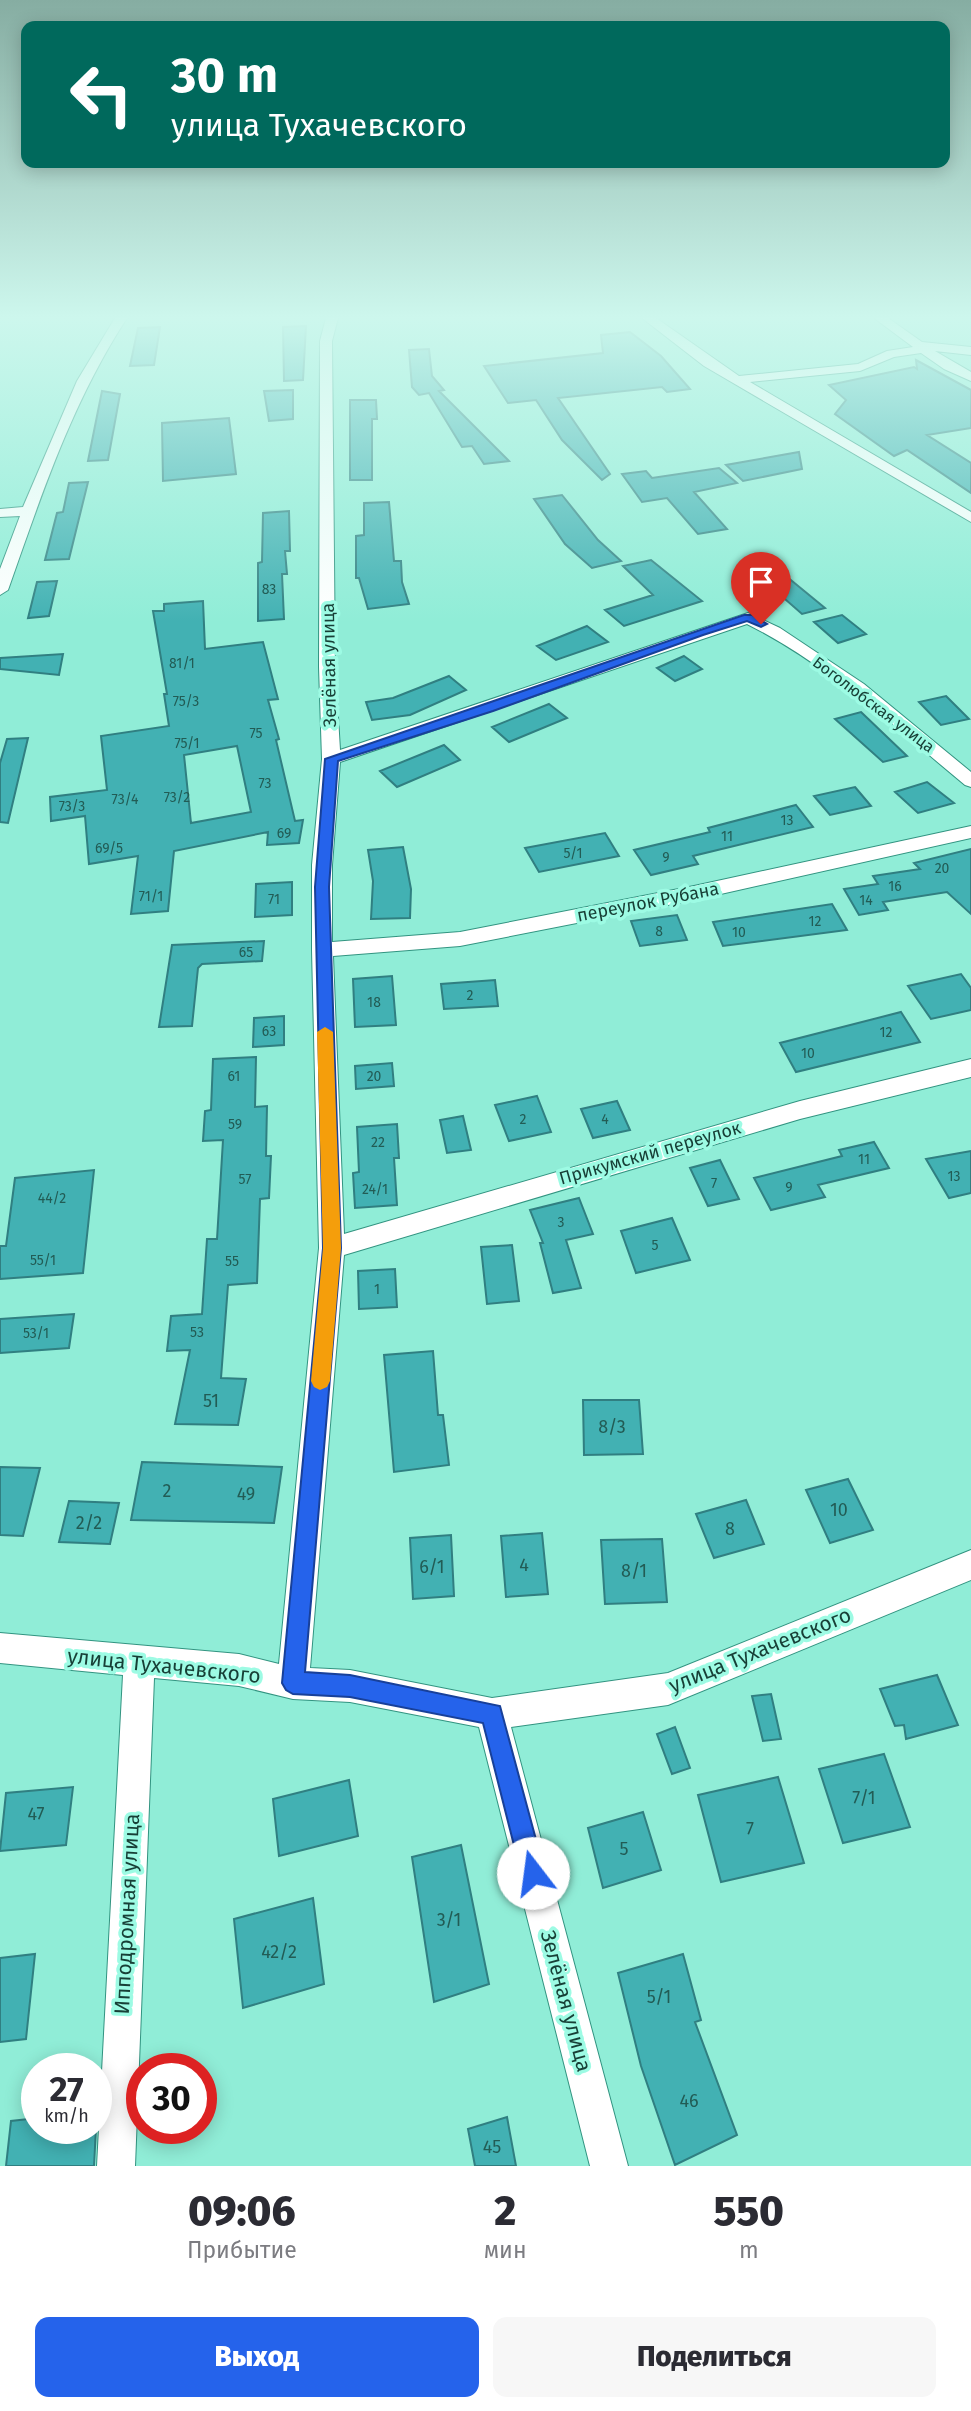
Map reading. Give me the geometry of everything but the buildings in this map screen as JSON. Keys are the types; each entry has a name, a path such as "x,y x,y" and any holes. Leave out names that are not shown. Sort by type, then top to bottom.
{"street":[{"path":"0,590 29,511 69,419"},
{"name":"Зелёная улица","path":"293,1683 332,1248 322,950 322,865 331,759 327,667 326,419"},
{"path":"804,419 971,518"},
{"path":"0,513 29,511"},
{"name":"Боголюбская улица","path":"331,759 748,618 774,631 858,688 971,781"},
{"name":"переулок Рубана","path":"322,950 460,939 694,893 971,832"},
{"name":"Прикумский переулок","path":"332,1248 800,1110 971,1069"},
{"name":"улица Тухачевского","path":"0,1648 139,1663 239,1670 293,1683 350,1686 492,1714 668,1689 971,1564"},
{"name":"Ипподромная улица","path":"116,2166 139,1663"},
{"name":"Зелёная улица","path":"492,1714 609,2166"}],"slow traffic":[{"path":"320,1381 332,1248 325,1032"}],"route":[{"path":"533,1873 492,1714 350,1686 293,1683 332,1248 322,950 322,865 331,759 489,708 699,632 748,618 761,624"}]}
